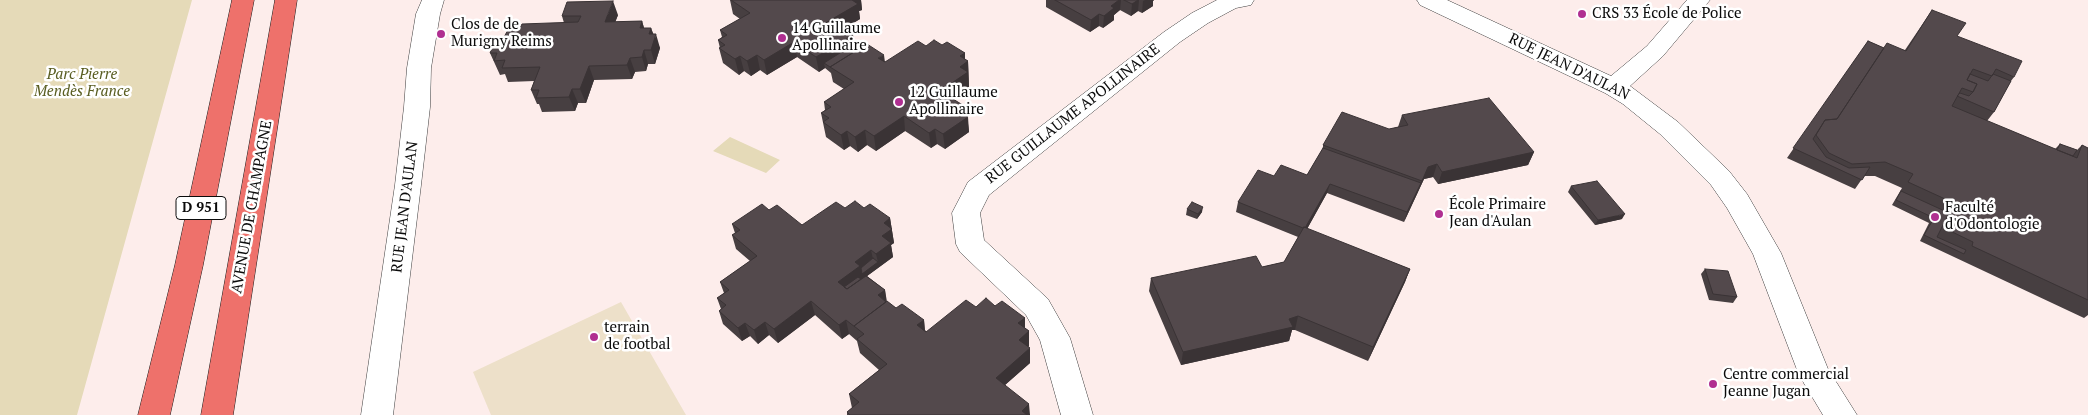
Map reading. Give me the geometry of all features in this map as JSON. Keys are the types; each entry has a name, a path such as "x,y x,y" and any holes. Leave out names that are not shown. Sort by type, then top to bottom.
{"main road":[{"name":"D 951","path":"154,415 190,265 243,0"},
{"name":"AVENUE DE CHAMPAGNE","path":"217,415 286,0"}],"street":[{"name":"RUE JEAN D'AULAN","path":"377,415 408,185 417,107 419,68 428,14 433,0"},
{"name":"RUE GUILLAUME APOLLINAIRE","path":"1077,415 1055,338 1037,308 970,244 966,213 978,189 1156,48 1200,18 1229,3 1244,0"},
{"name":"RUE JEAN D'AULAN","path":"1428,0 1614,87 1632,98 1669,128 1720,178 1737,201 1767,253 1815,375 1841,415"},
{"path":"1614,87 1655,51 1699,0"}],"green space":[{"name":"Parc Pierre Mendès France","path":"0,0 192,0 77,415 0,415"},
{"path":"730,137 780,160 766,173 713,151"}],"shaded area":[{"name":"terrain de footbal","path":"621,302 686,415 491,415 473,372"}],"building":[{"name":"14 Guillaume Apollinaire","path":"731,0 852,0 858,4 815,29 823,34 838,25 853,35 816,57 794,42 764,60 757,55 747,61 740,56 735,59 719,48 725,45 718,40 727,35 720,30 750,13"},
{"path":"1055,0 1119,0 1111,6 1114,8 1104,16 1099,14 1091,20"},
{"path":"1124,0 1138,0 1132,4"},
{"path":"613,1 605,22 642,21 640,28 651,28 649,34 656,34 651,50 644,50 642,57 630,58 627,65 589,66 580,89 572,89 569,97 536,98 539,90 531,90 540,67 502,68 505,60 494,61 497,53 490,53 497,37 504,37 508,30 519,30 522,24 578,22 581,16 562,16 567,2"},
{"path":"1932,10 1966,23 1957,36 2022,61 2014,77 1996,69 1992,76 1973,69 1967,80 1977,84 1973,92 1962,88 1952,106 2077,158 2082,145 2088,148 2088,300 1972,246 1973,242 1944,228 1956,204 1908,182 1913,174 1885,162 1852,164 1829,153 1816,135 1825,120 1837,119 1887,43 1906,51"},
{"name":"12 Guillaume Apollinaire","path":"934,40 942,45 947,42 965,53 960,56 968,61 960,67 968,72 940,91 966,107 959,112 968,117 943,134 935,129 929,133 904,116 874,136 865,130 855,137 847,131 841,135 823,122 829,118 821,113 831,107 824,102 854,82 830,67 867,44 884,55 878,58 885,62 918,41 926,46"},
{"path":"1868,41 1884,48 1837,119 1825,120 1813,139 1826,157 1849,168 1870,167 1862,180 1793,148"},
{"path":"848,48 854,52 830,67 824,63"},
{"path":"1970,74 1988,81 1993,74 2011,81 1994,112 1957,96 1960,93 1969,96 1973,92 1977,84 1967,80"},
{"path":"1489,98 1534,152 1442,172 1437,164 1428,167 1422,181 1323,145 1342,112 1389,129 1408,125 1402,115"},
{"path":"2060,144 2077,150 2073,156 2057,150"},
{"path":"1323,148 1421,183 1407,212 1330,184 1305,228 1238,202 1258,170 1274,176 1281,165 1307,175"},
{"path":"1597,181 1625,214 1598,220 1571,186"},
{"path":"1901,191 1949,213 1937,237 1966,250 1964,254 1924,235 1934,218 1896,200"},
{"path":"855,201 864,208 870,204 890,218 884,223 892,229 882,236 891,243 876,254 871,250 855,262 860,266 838,282 847,289 866,276 885,290 878,295 886,302 855,327 846,320 839,325 811,301 774,329 765,322 754,330 745,323 738,328 719,311 726,305 717,298 729,290 720,282 757,256 732,235 740,230 732,224 762,204 769,210 777,205 802,225 836,202 845,208"},
{"path":"1192,202 1203,207 1198,214 1187,209"},
{"path":"1304,227 1410,269 1373,347 1298,316 1289,319 1293,327 1183,352 1151,278 1256,256 1262,267 1284,262"},
{"path":"873,258 878,262 862,274 861,268"},
{"path":"1705,269 1728,271 1737,297 1713,294"},
{"path":"858,277 861,279 847,289 844,287"},
{"path":"986,298 995,306 1002,301 1025,318 1018,323 1029,331 1019,340 1030,348 996,378 1029,404 1022,411 1027,415 850,415 847,412 859,402 849,394 887,364 857,339 864,334 854,326 887,301 896,308 902,304 924,320 917,325 926,332 966,300 976,307"}],"place":[{"name":"CRS 33 École de Police","path":"1582,14"},
{"name":"Clos de de Murigny Reims","path":"441,34"},
{"name":"14 Guillaume Apollinaire","path":"782,38"},
{"name":"12 Guillaume Apollinaire","path":"899,102"},
{"name":"École Primaire Jean d'Aulan","path":"1439,214"},
{"name":"Faculté d'Odontologie","path":"1935,217"},
{"name":"terrain de footbal","path":"594,337"},
{"name":"Centre commercial Jeanne Jugan","path":"1713,384"}]}
